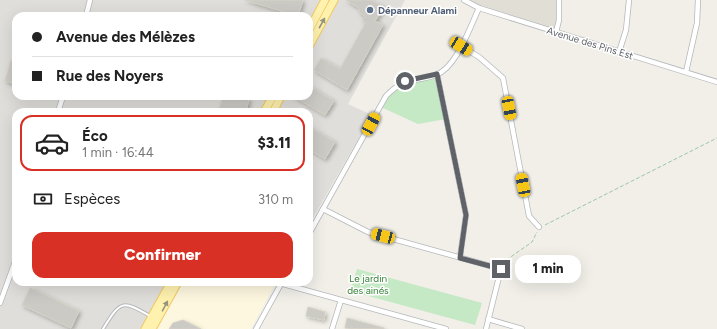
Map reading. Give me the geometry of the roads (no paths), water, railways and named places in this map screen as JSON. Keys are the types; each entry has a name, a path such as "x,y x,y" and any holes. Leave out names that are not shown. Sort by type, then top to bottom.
{"main road":[{"path":"313,23 326,0"},
{"path":"313,39 334,0"},
{"path":"145,329 169,286"},
{"path":"152,329 176,286"}],"street":[{"path":"87,12 90,0"},
{"name":"Avenue des Pins Est","path":"464,0 479,8 717,82"},
{"path":"556,32 559,20 559,0"},
{"path":"619,52 626,30 629,0"},
{"path":"686,72 697,23 698,0"},
{"path":"313,227 386,96 396,86 405,81 437,74 454,60 479,8"},
{"path":"461,46 479,57 503,78 529,216 539,227"},
{"path":"437,74 466,215 460,258"},
{"path":"323,209 368,232 501,269 486,329"},
{"path":"0,304 12,270"},
{"path":"256,329 278,286"},
{"path":"294,286 446,329"},
{"path":"332,329 341,300"},
{"path":"488,319 522,329"},
{"path":"421,329 423,323"}],"lane":[{"path":"103,329 114,311 122,305 130,304 151,317"}],"place":[{"name":"Dépanneur Alami","path":"370,10"}],"park label":[{"name":"Le jardin des ainés","path":"368,284"}]}
